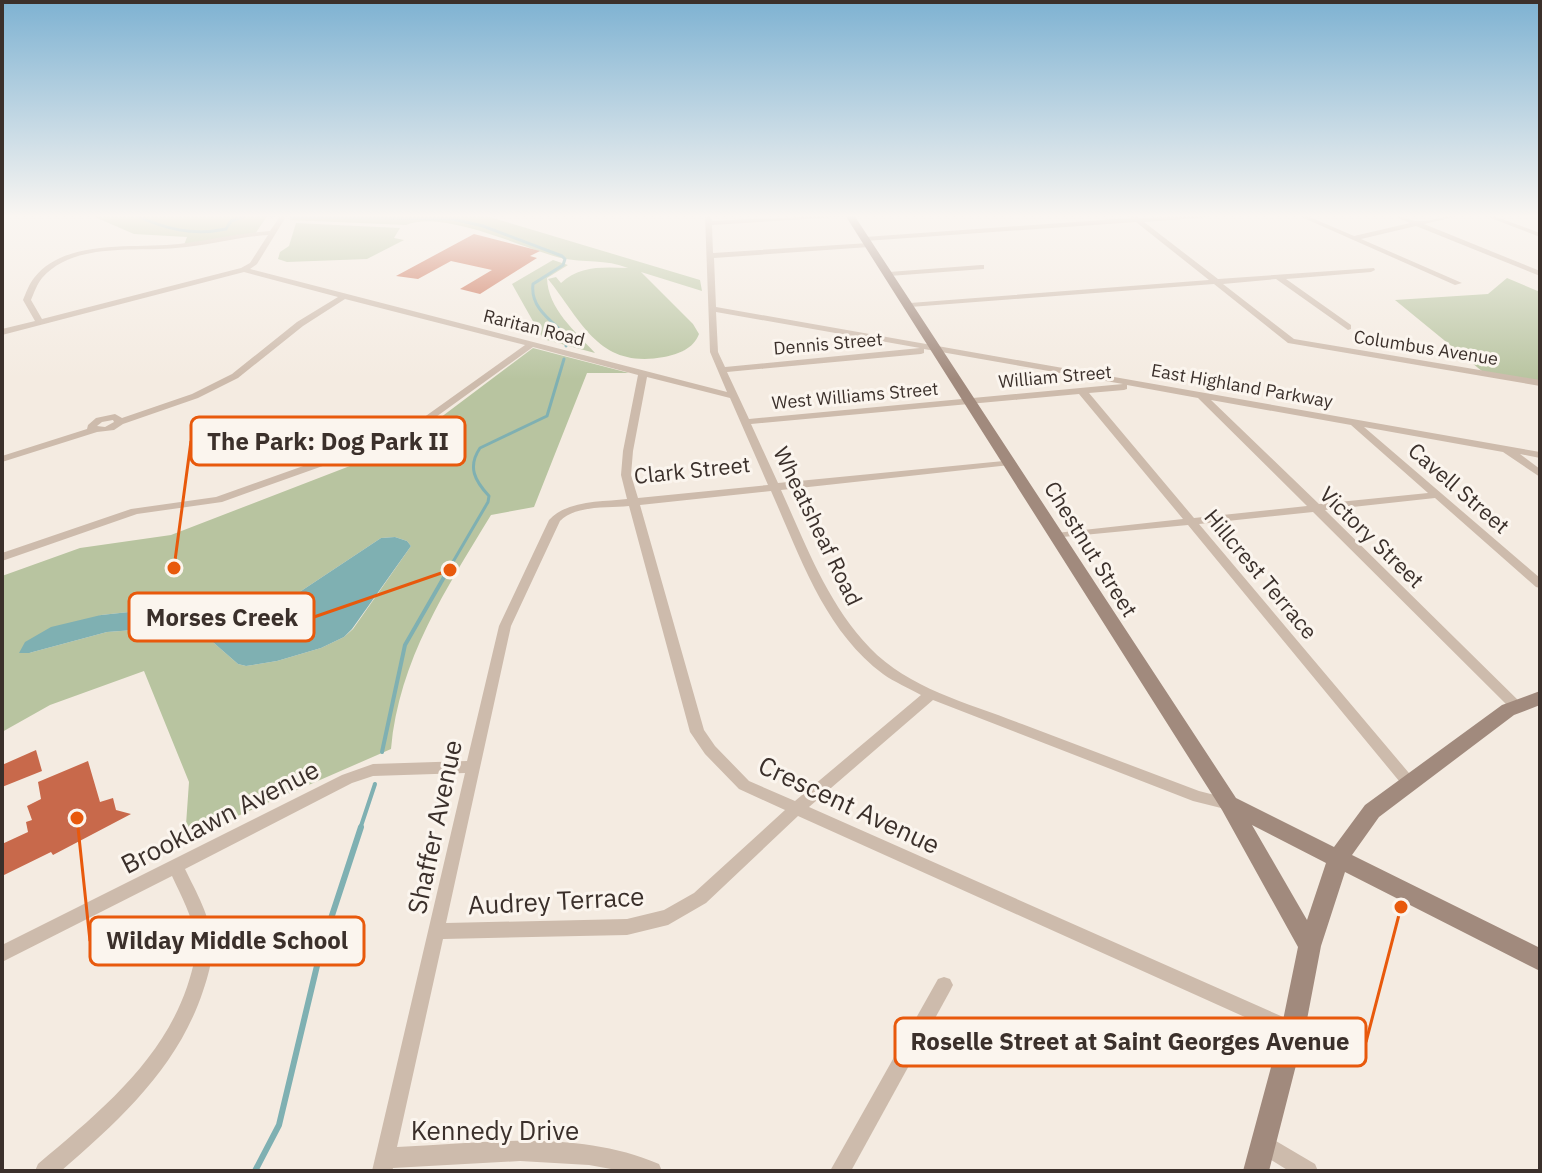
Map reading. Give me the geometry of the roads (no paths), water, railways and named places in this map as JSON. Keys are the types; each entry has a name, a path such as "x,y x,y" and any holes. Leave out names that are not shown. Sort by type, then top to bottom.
{"street":[{"path":"40,322 27,300 29,292 47,270"},
{"name":"Raritan Road","path":"2,332 244,270 732,396"},
{"name":"Wheatsheaf Road","path":"710,270 714,352 721,370 823,595 867,653 889,672 931,694 1198,797 1229,804"},
{"name":"Chestnut Street","path":"886,270 1229,804 1310,946"},
{"path":"889,274 945,270"},
{"name":"Columbus Avenue","path":"1199,270 1279,335 1291,341 1540,383"},
{"path":"910,305 1371,270"},
{"path":"1427,270 1458,283"},
{"path":"1278,277 1348,327"},
{"path":"2,456 93,428 111,428 119,420 195,396 251,366 300,324 344,296"},
{"path":"711,309 938,350"},
{"path":"2,557 135,511 218,500 389,439 426,420 532,344"},
{"name":"Dennis Street","path":"721,370 938,350"},
{"name":"East Highland Parkway","path":"938,350 1540,455"},
{"name":"Crescent Avenue","path":"643,373 626,475 697,732 726,768 744,785 1293,1030"},
{"name":"William Street","path":"970,401 1143,385"},
{"name":"Hillcrest Terrace","path":"1082,391 1409,783"},
{"name":"Victory Street","path":"1201,395 1517,706"},
{"name":"West Williams Street","path":"744,422 970,401"},
{"name":"Cavell Street","path":"1352,421 1540,584"},
{"path":"1505,449 1540,474"},
{"name":"Clark Street","path":"571,510 1010,462"},
{"path":"1056,536 1437,495"},
{"name":"Shaffer Avenue","path":"383,1164 505,626 555,520 571,510"},
{"name":"Audrey Terrace","path":"437,931 627,927 668,917 700,898 797,808 931,694"},
{"path":"1256,1171 1293,1030 1310,946 1339,857 1372,811 1517,706 1540,698"},
{"name":"Brooklawn Avenue","path":"2,954 328,789 373,770 472,767"},
{"path":"1229,804 1540,960"},
{"path":"45,1171 103,1122 141,1083 170,1043 190,1003 201,967 203,934 176,867"},
{"path":"840,1171 944,985"},
{"path":"1264,1144 1308,1171"},
{"name":"Kennedy Drive","path":"383,1164 567,1151 633,1163 652,1171"}],"water":[{"path":"395,537 411,546 352,629 344,637 321,648 246,666 238,664 207,637 175,627 107,632 19,653 25,642 51,627 101,615 148,610 260,609 283,603 381,538"}],"waterway":[{"path":"556,270 533,284 533,292 542,312 565,334 566,346"},
{"path":"450,567 488,502 489,496 474,474 476,455 480,448 547,416 564,359"},
{"path":"382,752 405,645 451,565"},
{"path":"360,829 375,784"},
{"path":"255,1171 279,1125 321,949 361,827"}],"place":[{"name":"The Park: Dog Park II","path":"174,568"},
{"name":"Morses Creek","path":"450,570"},
{"name":"Wilday Middle School","path":"77,818"},
{"name":"Roselle Street at Saint Georges Avenue","path":"1401,907"}]}
